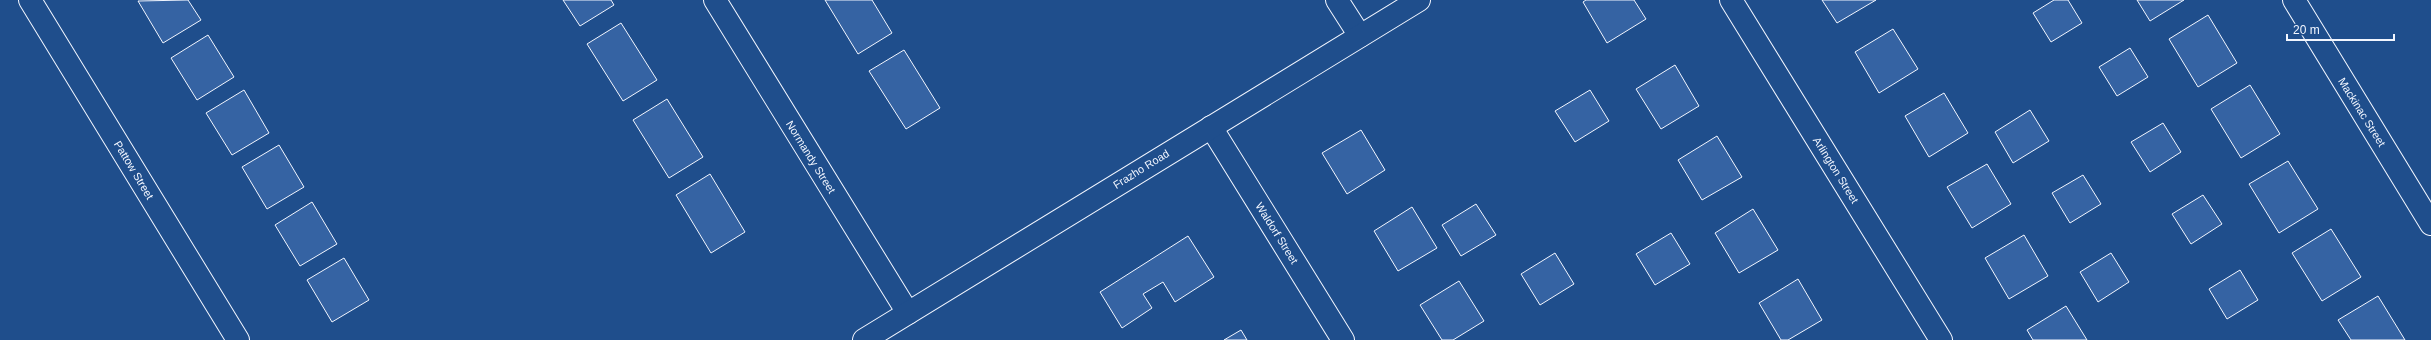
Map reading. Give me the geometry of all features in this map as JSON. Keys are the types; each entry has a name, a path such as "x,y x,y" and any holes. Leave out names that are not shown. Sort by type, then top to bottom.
{"street":[{"name":"Pattow Street","path":"30,0 238,340"},
{"name":"Normandy Street","path":"715,0 908,313"},
{"path":"1337,0 1360,36"},
{"name":"Frazho Road","path":"864,340 1419,0"},
{"name":"Arlington Street","path":"1731,0 1941,340"},
{"name":"Mackinac Street","path":"2294,0 2431,224"},
{"name":"Waldorf Street","path":"1211,127 1343,340"}],"building":[{"path":"188,0 201,20 163,43 138,1"},
{"path":"563,0 611,0 614,5 580,26"},
{"path":"825,0 872,0 892,33 858,54"},
{"path":"1586,0 1634,0 1646,19 1607,43 1583,2"},
{"path":"1822,0 1876,0 1837,23"},
{"path":"2054,0 2068,0 2082,23 2051,42 2033,13"},
{"path":"2137,0 2184,0 2150,21"},
{"path":"2208,15 2237,63 2198,87 2169,39"},
{"path":"621,23 657,80 623,101 587,44"},
{"path":"1893,29 1918,69 1879,93 1855,52"},
{"path":"208,35 234,77 197,100 171,58"},
{"path":"2130,48 2148,77 2117,96 2099,67"},
{"path":"904,50 940,108 906,129 869,71"},
{"path":"1675,65 1699,106 1661,129 1636,89"},
{"path":"2250,85 2280,134 2241,158 2211,109"},
{"path":"244,90 269,133 232,155 206,113"},
{"path":"1590,90 1609,121 1575,142 1555,111"},
{"path":"1944,93 1968,133 1929,157 1905,116"},
{"path":"667,99 703,157 669,178 633,120"},
{"path":"2030,110 2049,141 2013,163 1995,132"},
{"path":"2163,123 2181,152 2150,172 2131,142"},
{"path":"1361,130 1385,170 1347,194 1322,153"},
{"path":"1717,136 1742,177 1702,200 1678,160"},
{"path":"279,145 304,187 267,209 242,167"},
{"path":"2288,161 2318,209 2279,233 2249,184"},
{"path":"1987,164 2011,204 1972,228 1947,187"},
{"path":"710,174 745,232 711,253 676,195"},
{"path":"2083,175 2101,204 2070,223 2052,193"},
{"path":"2203,195 2222,224 2191,244 2172,214"},
{"path":"312,202 337,244 300,266 275,225"},
{"path":"1476,204 1496,235 1461,256 1442,225"},
{"path":"1412,207 1437,248 1398,271 1374,231"},
{"path":"1753,209 1778,250 1739,273 1715,233"},
{"path":"2331,229 2361,277 2322,301 2292,253"},
{"path":"1671,233 1690,264 1655,285 1636,254"},
{"path":"2024,235 2048,276 2009,299 1985,258"},
{"path":"1188,236 1214,277 1175,302 1163,282 1143,294 1152,308 1122,328 1100,292"},
{"path":"1555,253 1574,284 1540,305 1521,274"},
{"path":"2111,253 2129,282 2098,302 2080,272"},
{"path":"344,258 369,300 332,322 307,280"},
{"path":"2240,270 2258,300 2227,319 2209,289"},
{"path":"1798,279 1822,320 1788,340 1781,340 1759,303"},
{"path":"1459,281 1484,321 1453,340 1442,340 1420,305"},
{"path":"2378,296 2405,340 2351,340 2338,320"},
{"path":"2066,306 2087,340 2033,340 2027,330"},
{"path":"1241,330 1247,340 1224,340"}]}
